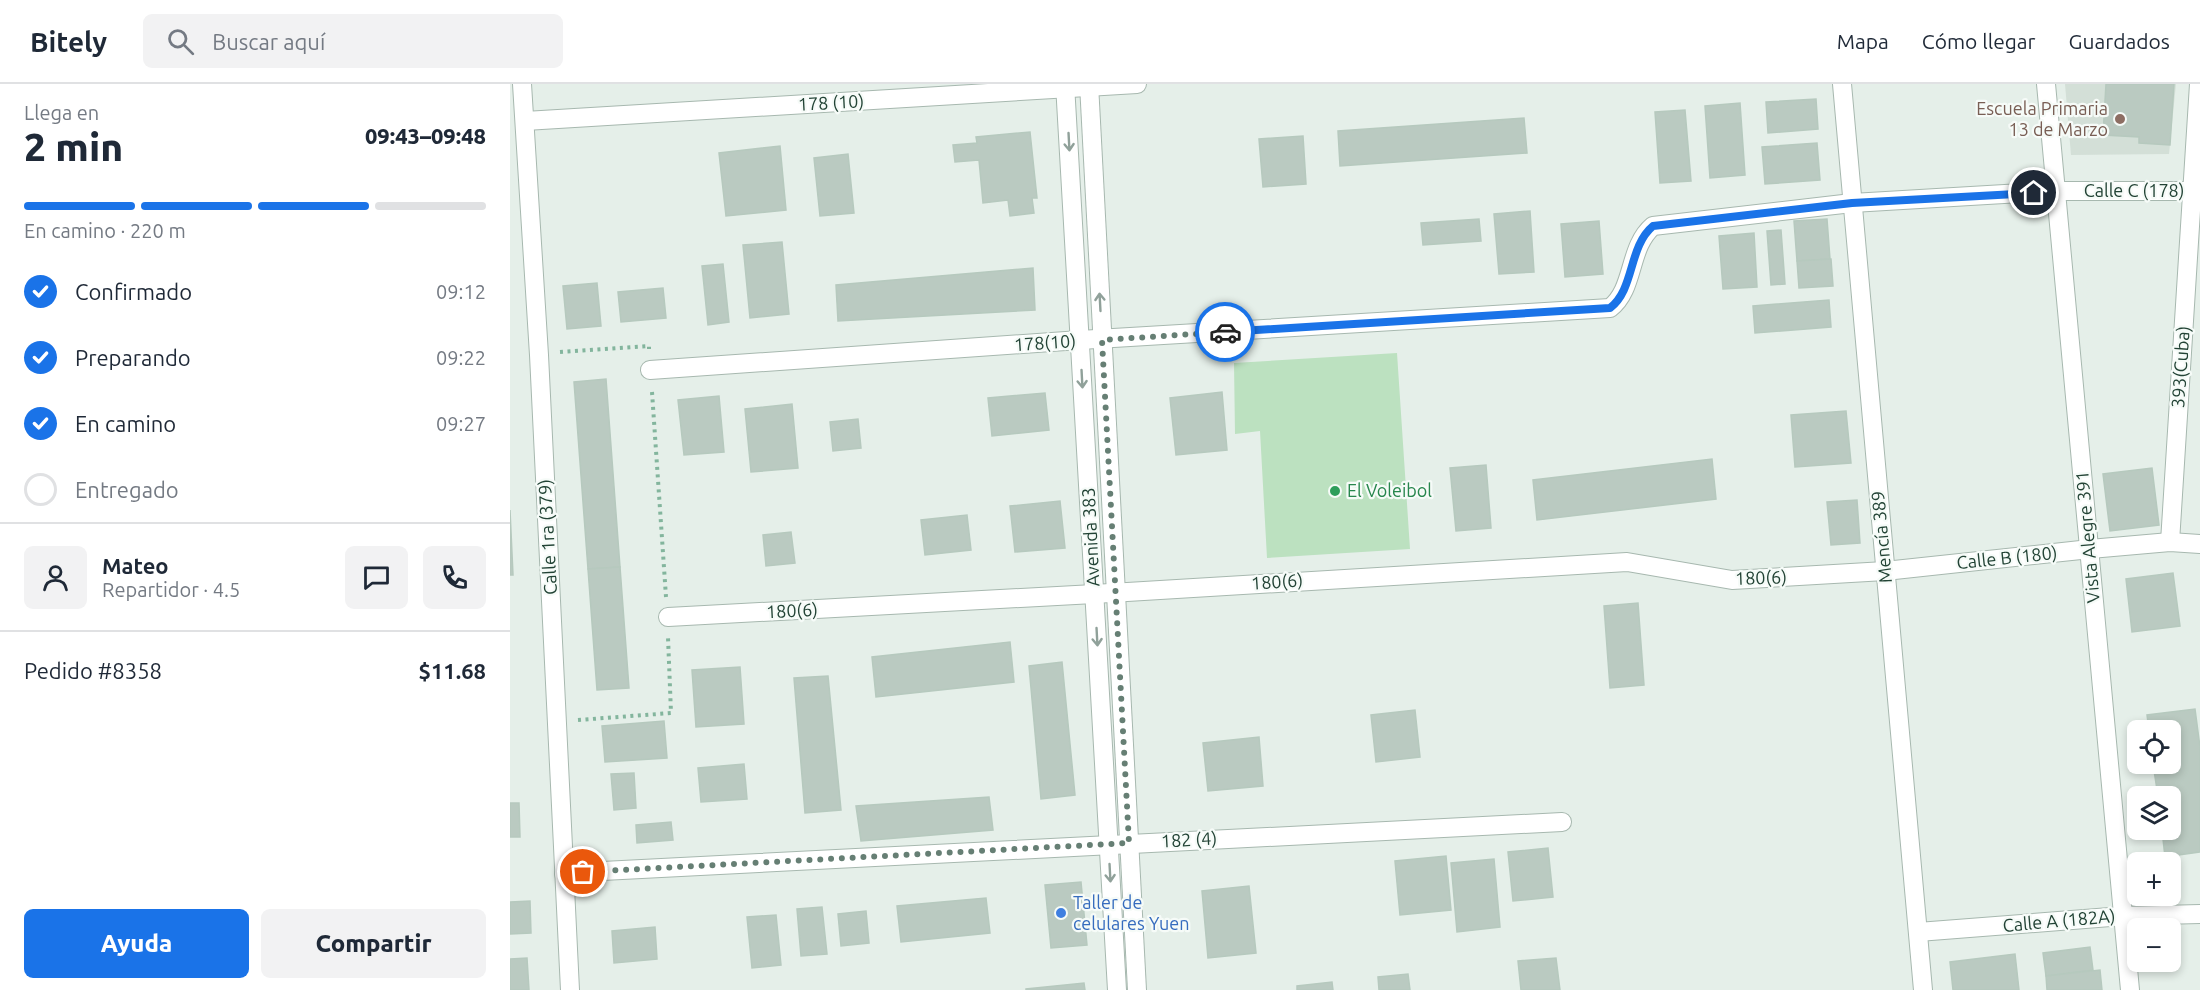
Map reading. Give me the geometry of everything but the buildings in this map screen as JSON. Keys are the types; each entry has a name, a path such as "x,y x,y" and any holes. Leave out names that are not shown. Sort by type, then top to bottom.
{"street":[{"name":"Calle 1ra (379)","path":"522,84 558,721 570,990"},
{"name":"178 (10)","path":"525,121 949,90 1137,84"},
{"name":"Mencía 389","path":"1842,84 1923,990"},
{"name":"Vista Alegre 391","path":"2046,84 2130,990"},
{"name":"393(Cuba)","path":"2170,542 2196,191 2199,84"},
{"name":"Avenida 383","path":"1065,86 1117,990"},
{"name":"Avenida 383","path":"1089,86 1137,990"},
{"name":"Calle C (178)","path":"1852,203 2056,191 2196,191"},
{"name":"178(10)","path":"650,370 1080,340 1610,308 1620,301 1643,234 1653,226 1852,203"},
{"name":"Calle B (180)","path":"1885,571 2170,542 2200,544"},
{"name":"180(6)","path":"668,617 1628,562 1732,580 1885,571"},
{"name":"182 (4)","path":"564,874 1562,822"},
{"name":"Calle A (182A)","path":"1918,932 2123,916 2200,914"}],"path":[{"path":"553,352 649,346 668,617 672,713 558,721"}],"shaded area":[{"name":"Escuela Primaria 13 de Marzo","path":"2065,84 2176,84 2169,154 2071,155"}],"green space":[{"name":"El Voleibol","path":"1397,353 1410,549 1267,558 1260,431 1235,434 1234,363"}],"way so far":[{"path":"583,872 1129,843 1102,340 1225,332"}],"place":[{"name":"Escuela Primaria 13 de Marzo","path":"2120,119"},
{"name":"El Voleibol","path":"1335,491"},
{"name":"Taller de celulares Yuen","path":"1061,913"}],"route":[{"path":"1225,332 1610,308 1620,301 1643,234 1653,226 1852,203 2034,193"}]}
